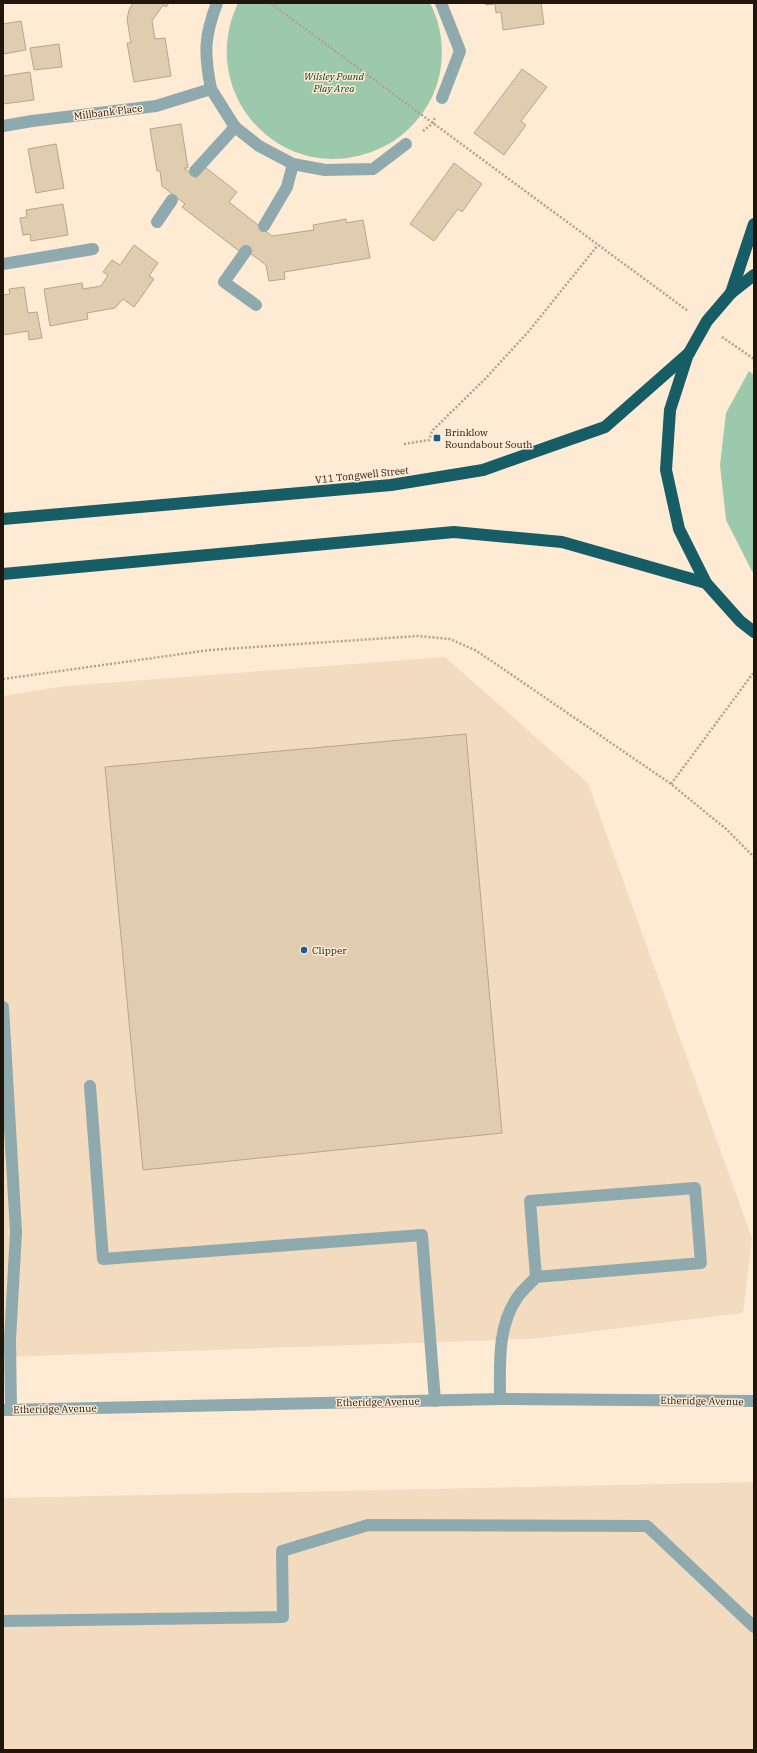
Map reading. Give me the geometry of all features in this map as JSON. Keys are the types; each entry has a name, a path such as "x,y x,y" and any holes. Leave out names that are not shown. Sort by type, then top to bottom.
{"highway":[{"path":"731,293 754,224"},
{"path":"754,276 731,293 707,321 689,353 670,410 666,470 679,529 706,583 740,621 754,632"},
{"name":"V11 Tongwell Street","path":"3,519 391,485 483,470 605,427 689,353"},
{"path":"3,574 454,532 562,542 706,583"}],"street":[{"path":"217,3 208,26 205,59 211,89 235,127 259,146 293,164 325,170 373,169 406,144"},
{"path":"441,3 460,51 442,98"},
{"name":"Millbank Place","path":"3,126 156,106 211,89"},
{"path":"195,172 235,127"},
{"path":"264,226 287,187 293,164"},
{"path":"157,222 172,200"},
{"path":"3,264 93,249"},
{"path":"246,251 224,282 256,305"},
{"path":"3,1007 16,1232 8,1291 10,1340 7,1410"},
{"path":"90,1086 103,1259 422,1235 435,1401"},
{"path":"500,1399 500,1354 507,1316 518,1297 536,1277 701,1263 695,1188 530,1201 536,1277"},
{"name":"Etheridge Avenue","path":"7,1410 500,1399 754,1401"},
{"path":"3,1621 283,1617 282,1551 368,1525 647,1526 754,1627"}],"path":[{"path":"270,3 598,244 674,302"},
{"path":"404,444 429,440 432,431 485,379 530,331 598,244"},
{"path":"3,679 210,650 418,636 450,639 475,650 671,784 726,829 754,858"},
{"path":"671,784 754,672"}],"shaded area":[{"path":"445,657 588,783 752,1238 743,1313 531,1339 3,1357 3,696 65,686"},
{"path":"754,1482 754,1750 3,1750 3,1498"}],"green space":[{"name":"Wilsley Pound Play Area","path":"238,3 430,3 439,26 441,38 442,50 440,74 437,86 427,106 416,122 394,141 376,150 342,159 309,156 280,145 256,125 238,100 228,70 228,37"},
{"path":"749,371 754,375 754,575 726,520 720,465 726,413"}],"building":[{"path":"133,3 169,3 166,7 163,5 152,21 155,39 165,38 171,76 134,82 127,43 131,43 127,19 129,10"},
{"path":"486,3 541,3 544,24 503,30 501,12 496,13 495,4 486,5"},
{"path":"21,21 26,50 3,54 3,24"},
{"path":"59,44 62,67 34,70 30,48"},
{"path":"522,69 547,87 521,121 526,125 504,155 474,133"},
{"path":"30,72 34,100 3,104 3,76"},
{"path":"181,124 188,168 184,168 196,178 205,167 237,192 229,202 272,236 314,230 313,225 346,219 346,223 363,220 370,258 284,272 285,279 269,281 266,265 242,247 239,251 182,207 185,204 162,186 160,171 157,171 150,129"},
{"path":"56,144 64,188 36,193 28,149"},
{"path":"454,163 482,184 462,212 458,209 434,241 410,224"},
{"path":"63,204 68,235 31,241 30,234 23,235 20,218 27,217 26,210"},
{"path":"134,245 158,263 149,276 154,279 134,307 123,299 115,308 87,313 88,319 50,326 44,289 82,283 83,289 101,286 108,275 103,272 112,260 120,265"},
{"path":"24,287 28,313 37,312 42,338 29,340 28,331 3,335 3,295 10,294 9,289"},
{"name":"Clipper","path":"466,734 502,1133 143,1170 105,767"}],"place":[{"name":"Brinklow Roundabout South","path":"437,438"},
{"name":"Clipper","path":"304,950"}]}
